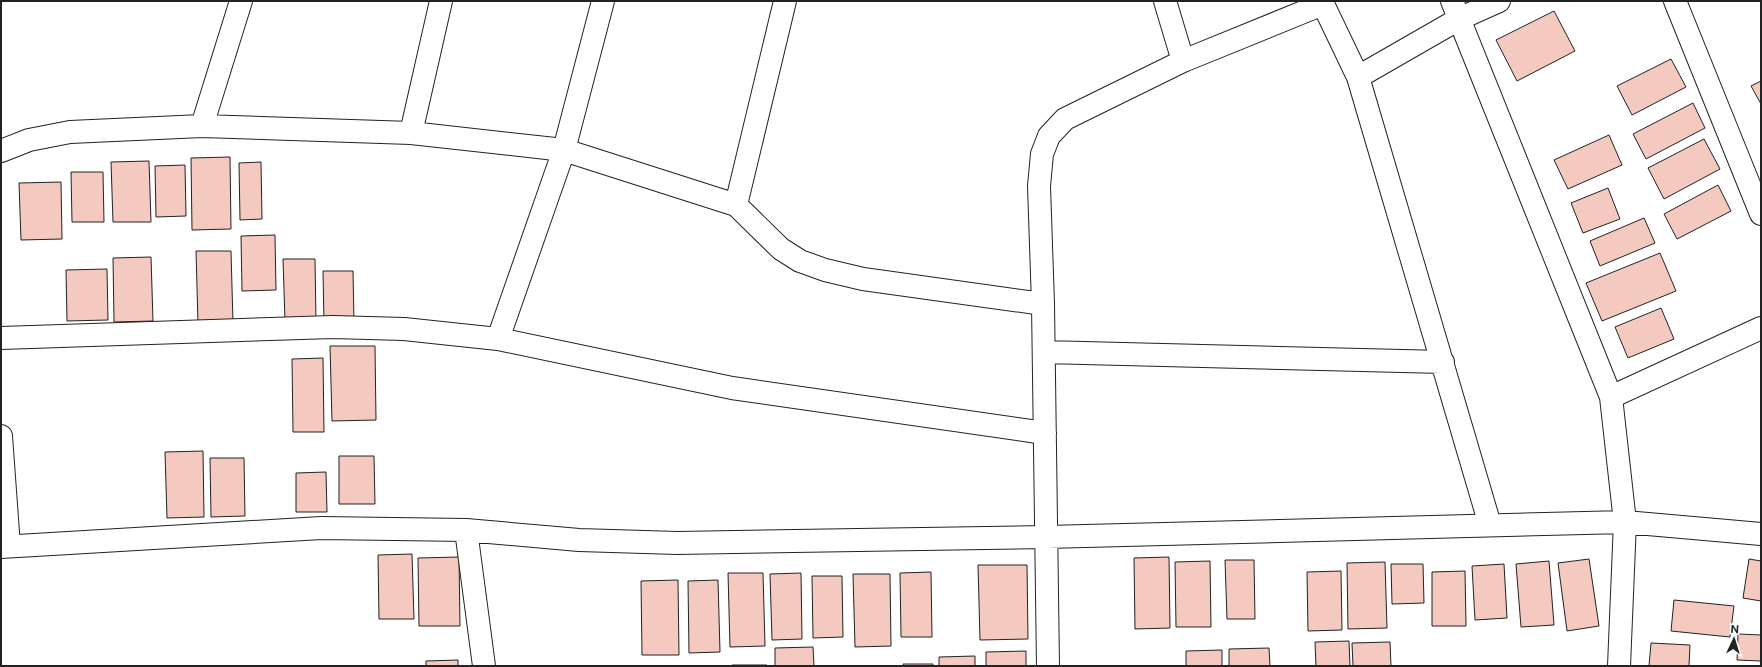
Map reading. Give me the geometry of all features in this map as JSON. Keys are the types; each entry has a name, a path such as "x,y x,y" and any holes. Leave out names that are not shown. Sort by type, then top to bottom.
{"street":[{"path":"202,126 241,1"},
{"path":"411,133 441,1"},
{"path":"498,339 564,150 603,1"},
{"path":"736,205 785,1"},
{"path":"1165,1 1183,61"},
{"path":"1358,76 1456,10 1498,1"},
{"path":"1675,1 1761,214"},
{"path":"1048,666 1044,352 1039,186 1042,154 1049,136 1065,119 1183,61 1323,2 1358,76 1444,362 1490,525"},
{"path":"1456,10 1611,397 1625,522 1619,666"},
{"path":"1,151 29,140 70,132 202,126 411,133 564,150 736,205 781,249 800,261 825,270 863,279 1043,304"},
{"path":"1,338 333,327 404,329 498,339 732,388 1044,433"},
{"path":"1611,397 1761,328"},
{"path":"1044,352 1444,362"},
{"path":"1,436 6,546 321,528 466,530 579,540 677,543 1046,537 1625,522 1761,534"},
{"path":"466,530 484,666"}],"building":[{"path":"1554,11 1575,51 1517,81 1496,40"},
{"path":"1671,59 1686,87 1632,115 1617,86"},
{"path":"1761,81 1761,104 1751,86"},
{"path":"1693,103 1705,128 1646,159 1633,134"},
{"path":"1609,135 1622,165 1568,189 1554,160"},
{"path":"1704,139 1720,169 1664,199 1648,168"},
{"path":"230,157 231,229 192,230 191,158"},
{"path":"149,161 151,222 113,222 111,162"},
{"path":"261,162 262,219 240,220 239,163"},
{"path":"185,165 186,216 156,217 155,166"},
{"path":"71,172 103,172 104,222 72,222"},
{"path":"61,182 62,239 21,240 19,183"},
{"path":"1718,185 1731,211 1677,239 1664,214"},
{"path":"1608,188 1620,219 1583,233 1571,203"},
{"path":"1644,218 1655,243 1600,266 1590,241"},
{"path":"275,235 276,290 242,291 241,236"},
{"path":"196,251 231,251 233,323 198,324"},
{"path":"1660,253 1676,291 1602,321 1586,283"},
{"path":"151,257 153,321 114,322 113,258"},
{"path":"283,259 315,259 316,321 285,321"},
{"path":"107,269 108,320 67,321 66,270"},
{"path":"323,271 353,271 354,323 324,323"},
{"path":"1661,308 1674,339 1628,358 1615,327"},
{"path":"330,346 375,346 376,420 332,421"},
{"path":"323,358 324,432 293,432 292,359"},
{"path":"203,451 204,517 167,518 165,452"},
{"path":"339,456 374,456 375,504 339,504"},
{"path":"210,458 244,458 245,516 211,517"},
{"path":"326,472 327,512 296,512 296,473"},
{"path":"412,554 414,619 379,619 378,555"},
{"path":"459,557 460,626 419,626 418,558"},
{"path":"1169,557 1170,628 1135,629 1134,558"},
{"path":"1589,559 1599,626 1567,631 1558,563"},
{"path":"1749,559 1761,561 1761,601 1743,598"},
{"path":"1225,560 1254,560 1255,619 1227,619"},
{"path":"1210,561 1211,627 1176,627 1175,562"},
{"path":"1549,561 1554,625 1521,627 1516,564"},
{"path":"1385,562 1387,628 1348,629 1347,563"},
{"path":"1391,564 1423,564 1424,603 1392,604"},
{"path":"1504,564 1507,618 1475,620 1472,566"},
{"path":"978,565 1027,565 1028,639 980,640"},
{"path":"1341,571 1342,630 1308,631 1307,572"},
{"path":"1465,571 1466,626 1432,626 1432,572"},
{"path":"931,572 932,637 901,637 900,573"},
{"path":"728,573 763,573 765,646 730,647"},
{"path":"801,573 802,639 772,640 770,574"},
{"path":"853,574 890,574 891,646 855,647"},
{"path":"812,576 842,576 843,637 813,638"},
{"path":"678,580 679,655 642,655 641,581"},
{"path":"718,580 720,652 689,653 688,581"},
{"path":"1674,600 1734,606 1730,637 1671,631"},
{"path":"1738,634 1761,635 1761,661 1737,660"},
{"path":"1349,641 1350,666 1316,666 1315,642"},
{"path":"1390,642 1391,666 1353,666 1352,643"},
{"path":"1651,643 1690,645 1689,666 1649,666"},
{"path":"813,647 814,666 775,666 775,648"},
{"path":"1269,648 1270,666 1229,666 1229,649"},
{"path":"1222,650 1222,666 1186,666 1186,651"},
{"path":"1026,651 1026,666 986,666 986,652"},
{"path":"975,656 975,666 939,666 939,657"},
{"path":"458,660 458,666 426,666 426,661"},
{"path":"903,664 933,664 933,666 904,666"},
{"path":"767,665 767,666 732,666"}]}
